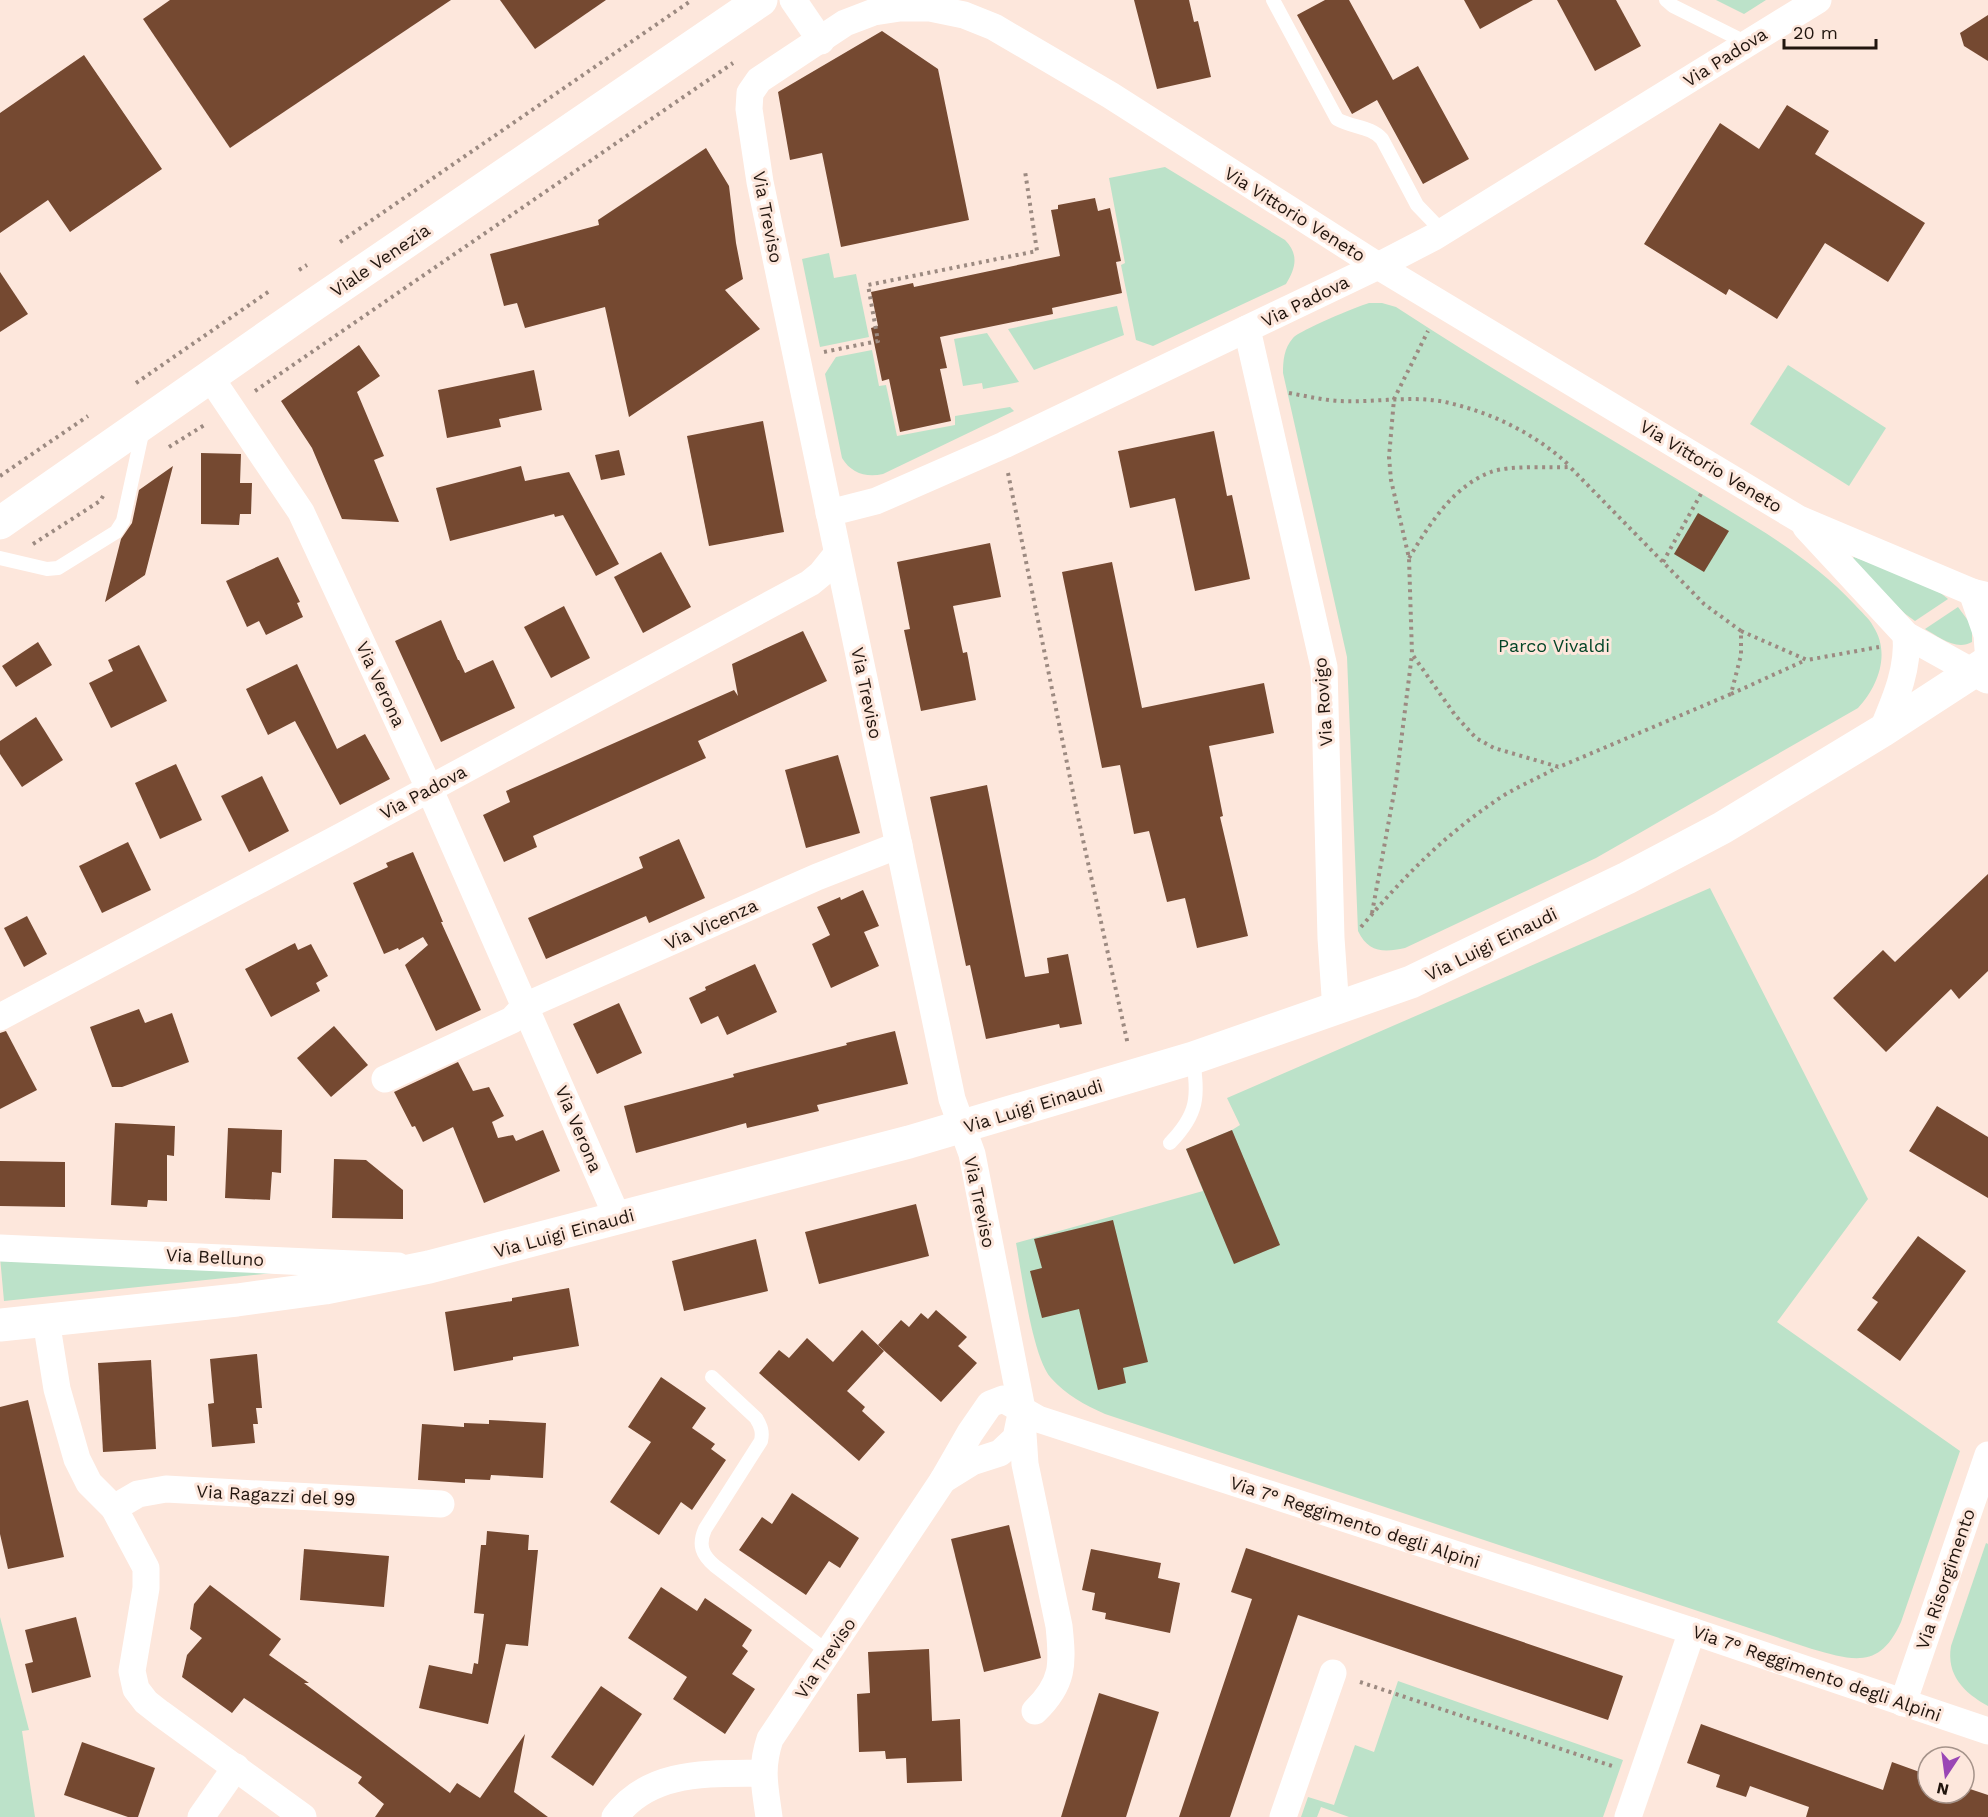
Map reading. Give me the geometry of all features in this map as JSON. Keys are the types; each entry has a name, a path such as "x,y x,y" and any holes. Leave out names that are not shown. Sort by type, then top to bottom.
{"street":[{"name":"Viale Venezia","path":"0,523 761,0"},
{"path":"793,0 821,41"},
{"name":"Via Padova","path":"829,513 853,508 894,493 1004,445 1378,266 1442,231 1818,0"},
{"name":"Via Vittorio Veneto","path":"821,41 845,23 874,12 900,8 930,8 964,15 994,27 1110,96 1378,266 1799,519 1980,594 1987,635 1984,666 1896,640 1799,519"},
{"name":"Via Treviso","path":"821,41 759,80 750,93 749,109 760,182 952,1100 972,1154 1014,1395 1016,1438 1000,1453 972,1462 943,1480"},
{"name":"Via Rovigo","path":"1247,329 1324,667 1331,938 1336,1010"},
{"name":"Via Verona","path":"210,377 301,512 429,788 618,1219"},
{"name":"Via Padova","path":"0,1017 344,835 810,583 821,574 837,554"},
{"path":"1882,731 1899,688 1907,650 1896,640"},
{"name":"Via Luigi Einaudi","path":"0,1325 237,1300 325,1288 429,1267 961,1127 1192,1058 1336,1010 1411,982 1627,878 1722,828 1984,666"},
{"name":"Via Vicenza","path":"525,1006 817,877 899,845"},
{"path":"385,1079 512,1020 525,1006"},
{"name":"Via Belluno","path":"0,1248 429,1267"},
{"path":"45,1320 57,1389 76,1459 89,1483 114,1508 146,1568 147,1588 132,1671 136,1689 153,1708 303,1817"},
{"path":"1014,1395 1025,1464 1062,1650 1060,1674 1049,1698 1035,1711"},
{"name":"Via Treviso","path":"769,1817 763,1773 764,1757 770,1739 943,1480 990,1404 1014,1395"},
{"name":"Via 7° Reggimento degli Alpini","path":"1014,1395 1038,1419 1692,1631 1988,1731"},
{"name":"Via Risorgimento","path":"1903,1703 1988,1455"},
{"name":"Via Ragazzi del 99","path":"114,1508 138,1494 166,1489 441,1504"},
{"path":"1635,1815 1692,1631"},
{"path":"1283,1817 1333,1673"},
{"path":"201,1817 236,1767"},
{"path":"615,1817 634,1797 671,1779 694,1774 763,1773"}],"lane":[{"path":"1273,0 1337,119 1375,131 1382,139 1417,205 1442,231"},
{"path":"1666,0 1673,6 1747,43"},
{"path":"0,558 47,569 58,568 116,532 123,521 145,422"},
{"path":"1170,1143 1185,1128 1195,1106 1197,1088 1192,1058"},
{"path":"712,1377 756,1418 761,1426 762,1434 760,1441 705,1529 701,1545 703,1552 715,1566 828,1652"}],"path":[{"path":"340,242 692,0"},
{"path":"254,392 733,63"},
{"path":"818,354 878,341 868,285 1037,251 1025,171"},
{"path":"299,270 307,265"},
{"path":"136,383 271,290"},
{"path":"1372,914 1396,782 1412,654 1409,558 1389,456 1394,399 1430,329"},
{"path":"1287,393 1339,401 1394,399 1443,402 1475,411 1525,432 1553,450 1704,604 1741,631 1807,660"},
{"path":"0,476 88,416"},
{"path":"1007,466 1078,817 1130,1054"},
{"path":"1409,558 1429,525 1456,494 1492,471 1570,467"},
{"path":"1663,562 1702,491"},
{"path":"1731,694 1741,655 1741,631"},
{"path":"1358,931 1398,883 1432,850 1495,801 1559,767 1807,660 1896,640"},
{"path":"1412,654 1455,716 1476,738 1494,748 1559,767"},
{"path":"1333,1673 1615,1768"}],"green space":[{"path":"1716,0 1766,0 1744,14"},
{"path":"1165,167 1285,240 1294,256 1294,267 1286,284 1153,346 1136,340 1121,265 1125,263 1109,178"},
{"path":"829,253 834,278 856,274 869,337 820,347 802,259"},
{"name":"Parco Vivaldi","path":"1369,303 1382,303 1396,307 1502,374 1750,523 1795,553 1836,586 1869,620 1881,647 1880,669 1876,680 1858,708 1596,858 1405,948 1390,950 1371,947 1358,931 1347,657 1283,373 1286,350 1293,338 1317,324"},
{"path":"1117,306 1124,335 1034,370 1008,329"},
{"path":"987,333 1019,382 983,389 982,383 963,386 954,339"},
{"path":"872,350 879,386 886,385 897,436 955,425 955,416 1010,407 1014,411 883,474 865,475 854,471 842,458 825,374 836,357"},
{"path":"1788,365 1886,428 1849,486 1750,424"},
{"path":"1854,557 1931,585 1948,599 1915,621 1904,613 1852,559"},
{"path":"1958,607 1972,626 1972,642 1954,644 1925,629"},
{"path":"1710,888 1868,1199 1777,1322 1960,1451 1901,1622 1884,1648 1864,1658 1841,1656 1812,1649 1105,1414 1076,1399 1051,1378 1044,1367 1033,1334 1016,1243 1203,1191 1186,1149 1240,1125 1227,1098"},
{"path":"0,1257 273,1273 4,1301"},
{"path":"1986,1543 1988,1544 1988,1706 1964,1689 1954,1674 1950,1656 1951,1646"},
{"path":"0,1617 29,1730 22,1731 35,1817 0,1817"},
{"path":"1398,1681 1623,1760 1603,1817 1349,1817 1321,1807 1317,1817 1301,1817 1308,1797 1334,1805 1355,1745 1374,1752"}],"building":[{"path":"170,0 451,0 230,148 143,19"},
{"path":"500,0 606,0 535,49"},
{"path":"1134,0 1189,0 1194,22 1198,21 1211,77 1157,89"},
{"path":"1325,0 1349,0 1393,80 1418,66 1469,159 1423,184 1377,100 1352,114 1297,15"},
{"path":"1464,0 1533,0 1480,29"},
{"path":"1557,0 1616,0 1641,46 1595,71"},
{"path":"1988,15 1988,61 1964,46 1960,33"},
{"path":"882,31 938,69 969,220 841,247 822,153 790,160 778,92"},
{"path":"84,55 162,169 70,232 48,200 0,233 0,113"},
{"path":"1787,105 1829,131 1815,154 1925,223 1888,282 1825,243 1777,319 1729,289 1726,295 1644,244 1720,123 1759,149"},
{"path":"706,148 729,186 743,279 725,290 760,329 629,417 605,307 525,328 517,303 504,306 490,254 599,225 598,220"},
{"path":"1095,198 1098,211 1110,208 1121,261 1116,262 1122,293 1052,308 1053,314 940,337 947,368 940,369 951,421 900,432 889,379 882,381 871,328 878,326 871,292 913,283 914,287 1060,256 1051,210 1058,209 1058,205"},
{"path":"0,272 28,314 0,332"},
{"path":"359,345 380,376 357,392 384,456 374,460 399,522 342,519 312,448 281,401"},
{"path":"534,370 542,410 499,419 501,427 447,438 438,390"},
{"path":"763,421 784,532 709,546 687,436"},
{"path":"1214,431 1227,496 1232,495 1250,579 1195,591 1175,498 1130,508 1118,451"},
{"path":"619,450 625,475 601,480 595,455"},
{"path":"201,453 241,454 240,483 252,483 251,514 240,514 239,525 201,524"},
{"path":"173,466 145,575 105,602 121,539 132,523 139,490"},
{"path":"521,466 525,481 569,472 619,564 596,576 563,515 555,517 554,514 450,541 436,488"},
{"path":"1698,513 1729,531 1704,572 1674,554"},
{"path":"990,543 1001,597 953,606 963,653 967,652 976,700 921,711 904,630 910,629 897,562"},
{"path":"661,552 691,607 643,633 614,577"},
{"path":"278,557 300,602 297,603 303,617 266,635 259,621 247,627 226,581"},
{"path":"1112,562 1142,708 1264,683 1274,733 1209,746 1223,816 1220,817 1248,936 1197,948 1185,898 1167,902 1149,831 1134,834 1120,765 1102,768 1062,572"},
{"path":"564,606 590,658 551,678 524,627"},
{"path":"441,620 465,673 493,660 515,708 441,742 395,641"},
{"path":"803,631 827,681 698,741 706,758 533,836 537,847 504,862 483,815 510,802 506,791 734,690 738,696 732,664"},
{"path":"38,642 52,665 16,687 2,666"},
{"path":"139,645 167,701 111,728 89,683 113,671 108,660"},
{"path":"297,664 337,749 365,734 390,779 340,805 295,721 268,735 246,689"},
{"path":"36,717 63,760 22,787 0,754 0,741"},
{"path":"838,755 860,833 806,848 785,770"},
{"path":"176,764 202,820 160,839 135,783"},
{"path":"262,776 289,831 249,852 221,796"},
{"path":"987,785 1025,977 1049,973 1047,958 1068,954 1082,1024 1060,1028 1059,1024 986,1039 970,965 966,966 930,797"},
{"path":"679,839 705,898 649,923 646,916 546,959 528,918 643,868 639,857"},
{"path":"128,842 151,890 102,913 79,866"},
{"path":"413,852 443,922 441,922 481,1010 436,1031 405,965 428,945 423,937 399,950 398,948 384,954 353,883 388,867 386,863"},
{"path":"1988,874 1988,971 1959,999 1951,989 1886,1052 1833,998 1883,950 1895,962"},
{"path":"863,890 879,926 864,932 879,966 831,988 812,944 830,935 817,907"},
{"path":"27,916 47,954 24,967 4,928"},
{"path":"295,943 298,950 311,944 328,976 316,983 320,991 271,1017 245,969"},
{"path":"755,964 777,1012 727,1035 718,1016 701,1024 689,998 706,990 705,987"},
{"path":"619,1003 642,1053 597,1074 573,1024"},
{"path":"139,1009 145,1023 172,1013 189,1062 122,1087 112,1087 90,1027"},
{"path":"334,1026 368,1065 331,1097 297,1058"},
{"path":"6,1031 37,1090 0,1109 0,1033"},
{"path":"895,1031 908,1084 817,1105 819,1111 747,1128 746,1123 636,1153 624,1106"},
{"path":"458,1062 473,1091 489,1087 504,1116 492,1122 498,1138 513,1135 516,1141 543,1130 560,1171 484,1203 453,1127 423,1142 415,1126 412,1127 394,1092"},
{"path":"1937,1106 1988,1137 1988,1198 1909,1151"},
{"path":"115,1123 175,1126 174,1156 167,1155 167,1201 148,1200 147,1207 111,1205"},
{"path":"228,1128 282,1130 281,1173 272,1172 270,1200 225,1198"},
{"path":"1232,1130 1280,1245 1234,1264 1186,1149"},
{"path":"334,1159 366,1160 403,1190 403,1219 332,1218"},
{"path":"0,1161 65,1162 65,1207 0,1206"},
{"path":"916,1204 929,1256 819,1284 805,1232"},
{"path":"1113,1220 1148,1362 1123,1368 1126,1383 1098,1390 1079,1309 1042,1318 1030,1271 1042,1268 1034,1239"},
{"path":"1918,1236 1966,1271 1900,1361 1857,1330 1878,1302 1872,1298"},
{"path":"756,1239 768,1291 684,1311 672,1261"},
{"path":"569,1288 579,1346 513,1357 513,1360 454,1371 445,1312 512,1301 512,1298"},
{"path":"936,1310 967,1337 958,1346 977,1363 941,1402 878,1345 901,1320 909,1327 921,1313 928,1319"},
{"path":"862,1330 884,1351 847,1391 865,1407 862,1411 885,1432 859,1461 759,1373 779,1350 789,1358 807,1338 833,1362"},
{"path":"257,1354 262,1408 256,1408 258,1424 253,1424 255,1443 212,1447 208,1404 214,1403 210,1359"},
{"path":"151,1360 156,1449 103,1452 98,1363"},
{"path":"661,1377 706,1408 692,1428 715,1444 711,1449 726,1460 692,1510 681,1502 659,1535 610,1502 651,1442 628,1427"},
{"path":"28,1400 64,1557 8,1569 0,1534 0,1407"},
{"path":"489,1420 546,1423 543,1478 491,1475 490,1480 465,1479 465,1483 418,1480 422,1424 464,1427 464,1423 489,1424"},
{"path":"792,1493 859,1538 840,1568 829,1561 806,1595 739,1550 762,1517 772,1524"},
{"path":"1009,1525 1041,1658 984,1672 951,1539"},
{"path":"487,1531 529,1535 528,1550 538,1550 528,1646 506,1644 488,1724 419,1708 429,1665 472,1674 474,1663 478,1664 484,1614 474,1613 481,1545 486,1545"},
{"path":"1246,1548 1623,1676 1608,1720 1298,1615 1230,1817 1179,1817 1252,1599 1231,1592"},
{"path":"304,1549 389,1556 384,1607 300,1600"},
{"path":"1091,1549 1161,1563 1158,1578 1180,1583 1170,1633 1105,1619 1106,1613 1092,1610 1095,1593 1082,1590"},
{"path":"210,1585 281,1639 269,1655 309,1683 304,1683 450,1793 457,1783 480,1798 525,1734 514,1792 548,1817 375,1817 384,1804 358,1783 362,1777 244,1698 232,1713 182,1677 187,1655 202,1638 190,1629 194,1604"},
{"path":"661,1587 697,1611 705,1598 752,1630 742,1646 748,1651 732,1674 755,1689 725,1734 673,1699 687,1677 628,1638"},
{"path":"76,1617 91,1677 32,1693 25,1664 33,1662 25,1630"},
{"path":"929,1649 932,1721 960,1719 962,1781 907,1783 906,1758 886,1759 885,1751 859,1752 857,1694 870,1693 868,1652"},
{"path":"601,1686 642,1714 593,1786 551,1757"},
{"path":"1099,1693 1159,1712 1126,1817 1061,1817"},
{"path":"1701,1724 1883,1790 1892,1762 1916,1771 1916,1805 1976,1805 1976,1791 1988,1795 1988,1817 1806,1817 1809,1807 1750,1786 1746,1797 1716,1787 1720,1775 1687,1763"},
{"path":"82,1742 155,1768 138,1817 128,1817 64,1795"}]}
